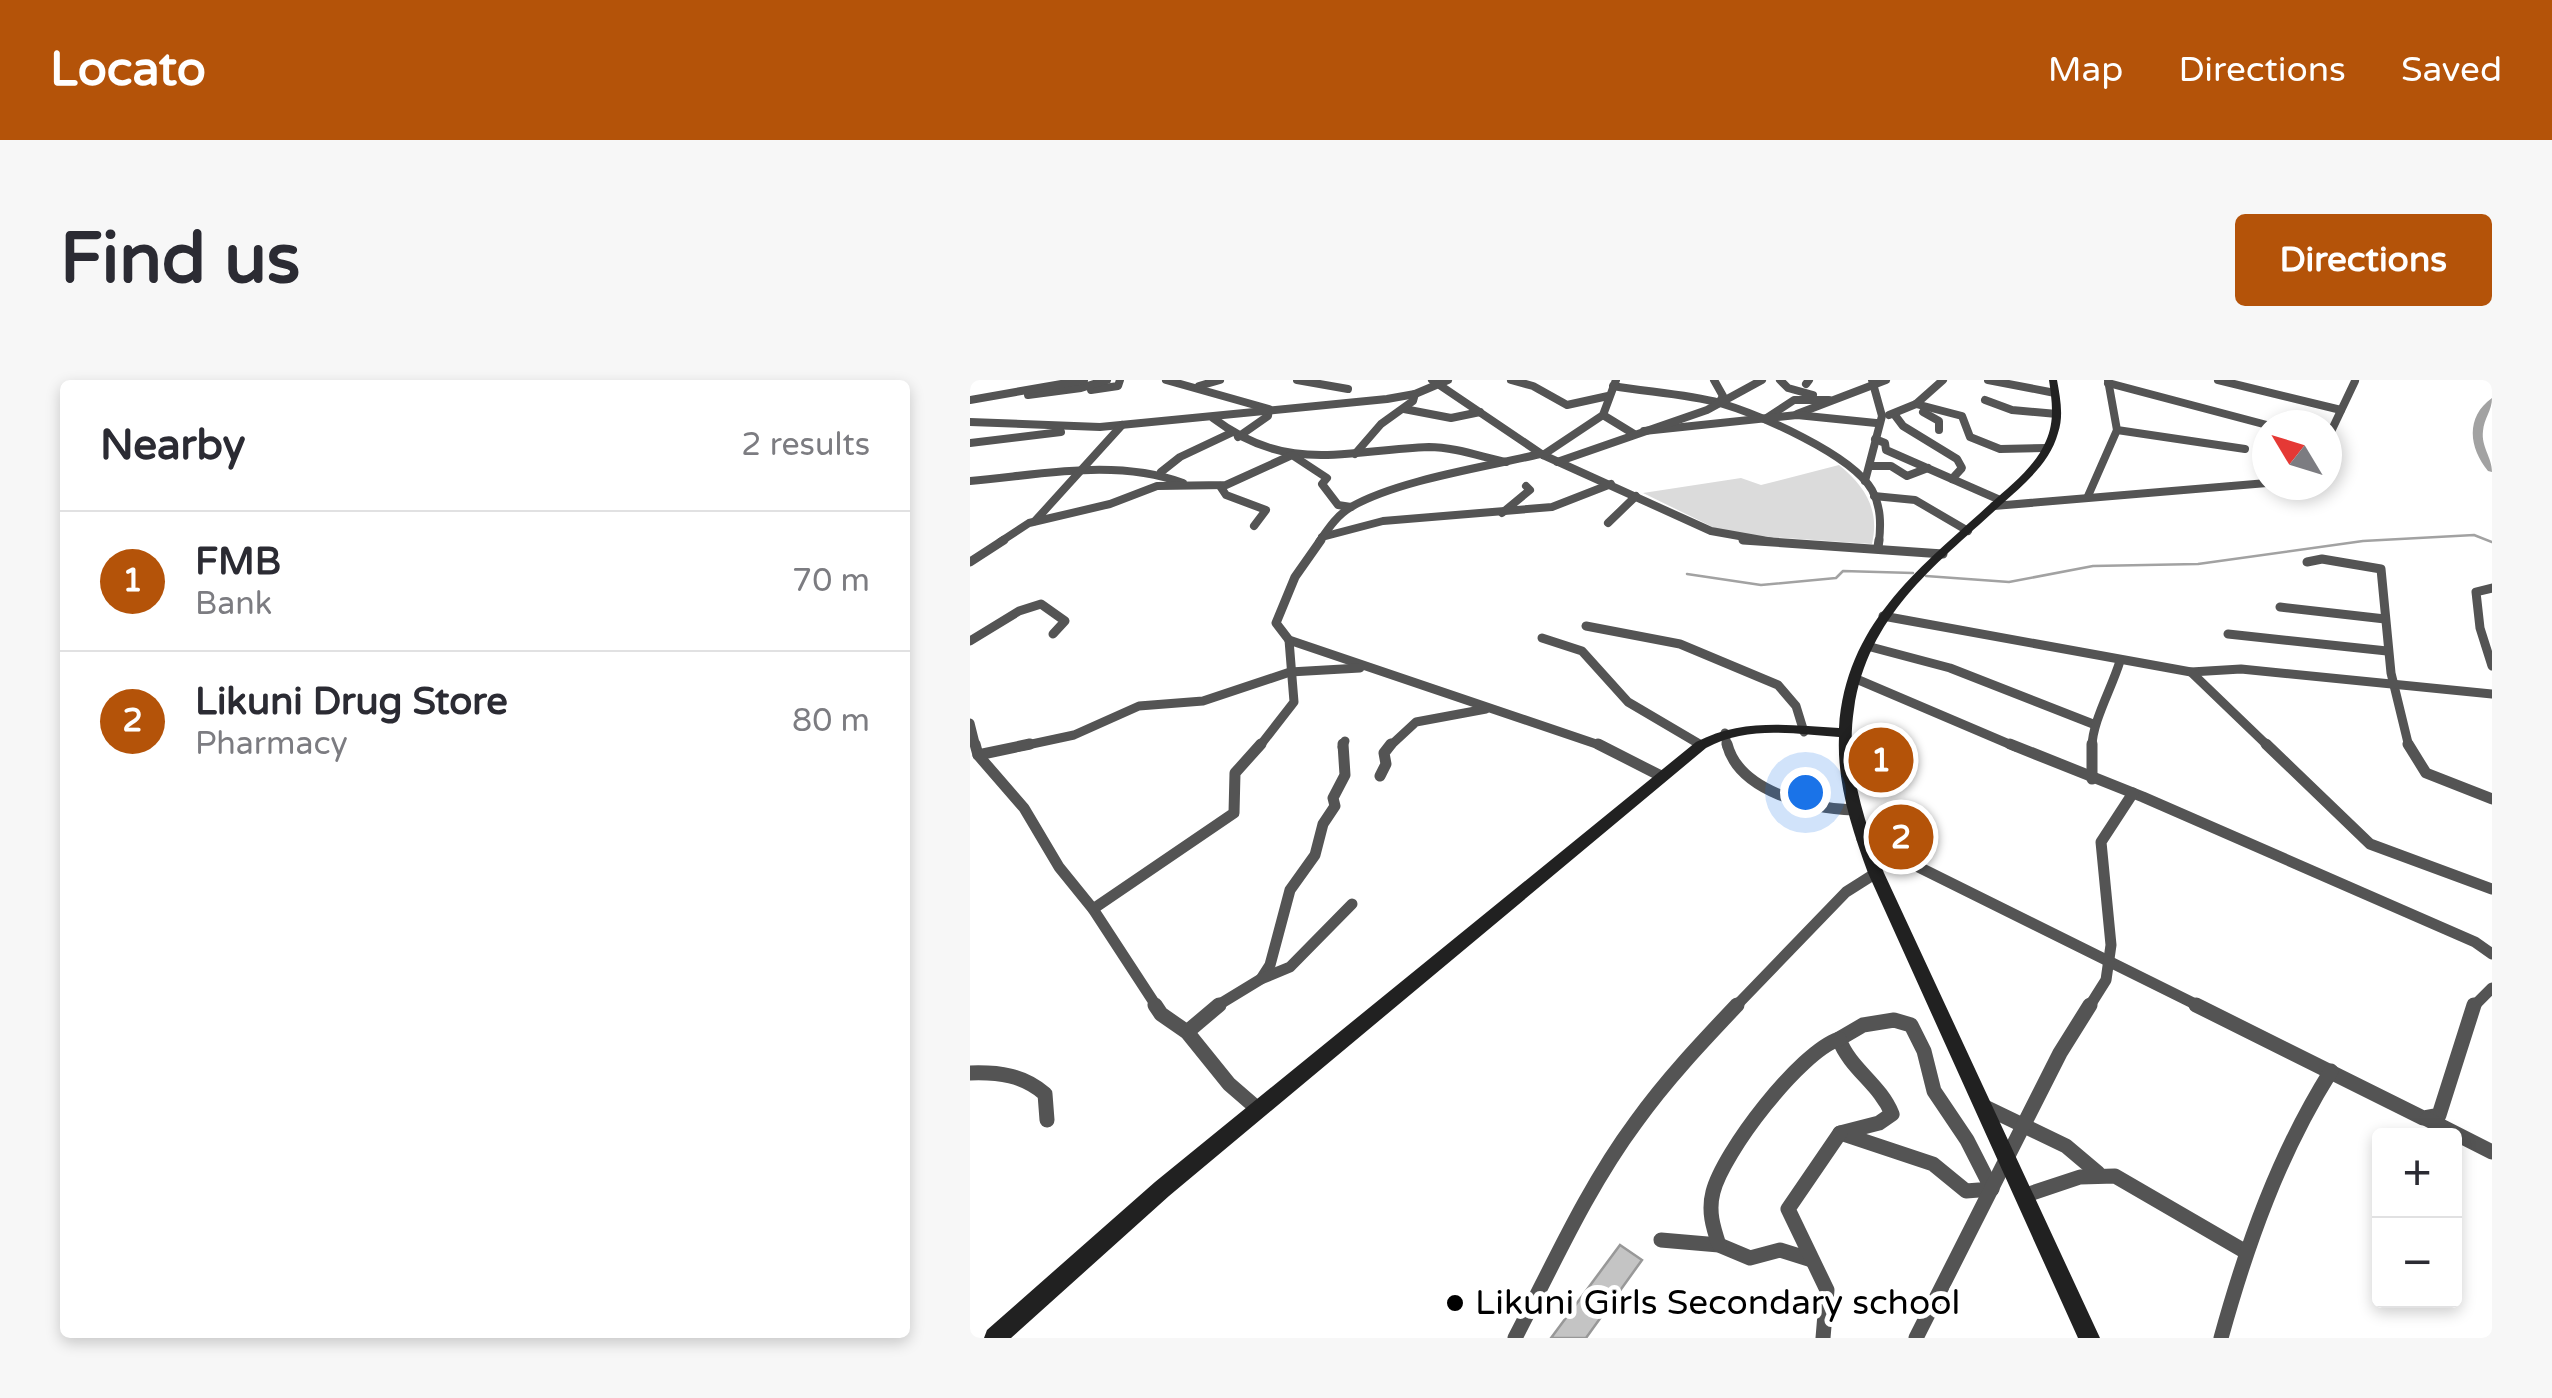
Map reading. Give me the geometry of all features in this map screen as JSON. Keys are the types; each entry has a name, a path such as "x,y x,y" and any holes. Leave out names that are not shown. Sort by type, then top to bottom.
{"main road":[{"path":"2054,386 2057,414 2047,448 2026,477 1883,616 1854,678 1843,733 1843,758 1862,839 1876,873 2089,1338"},
{"path":"995,1338 1162,1190 1700,745 1725,733 1753,729 1843,733"}],"street":[{"path":"970,400 1107,380"},
{"path":"1083,384 1114,388 1121,385 1120,380"},
{"path":"1166,380 1200,385 1269,410"},
{"path":"1200,385 1220,380"},
{"path":"1297,380 1348,390"},
{"path":"1339,403 1356,380"},
{"path":"1511,380 1603,414 1634,434"},
{"path":"1714,380 1722,392 1719,404"},
{"path":"1557,462 1719,404 1762,380"},
{"path":"1780,380 1788,388 1829,400"},
{"path":"1854,382 1886,380"},
{"path":"1644,431 1793,416 1879,421 1913,406 1943,380"},
{"path":"1988,380 2054,386"},
{"path":"2218,380 2341,410 2356,380"},
{"path":"970,442 1414,394 1439,381 1541,455 1711,531 1745,540 1943,554"},
{"path":"1793,416 1871,382"},
{"path":"1865,481 1872,466 1879,421 1871,382"},
{"path":"2088,496 2116,430 2108,382 2252,421"},
{"path":"1093,909 1234,814 1234,772 1262,748 1264,737 1294,702 1290,672 1293,653 1276,617 1322,537 1351,508 1398,489 1541,455 1603,414 1614,383 1719,404 1800,434 1865,481 1882,520 1878,547"},
{"path":"1355,454 1381,424 1413,401 1414,394"},
{"path":"1573,405 1608,396"},
{"path":"1765,419 1784,405 1817,396"},
{"path":"1985,400 2012,410 2057,414"},
{"path":"1913,406 1939,421 1940,430"},
{"path":"1913,406 1962,416 1970,437 1990,448 2005,452 2032,446 2047,448"},
{"path":"1404,408 1451,418 1480,412"},
{"path":"1161,472 1197,446 1235,434 1268,416 1269,410"},
{"path":"1894,414 1903,426 1957,459 1962,468 1952,479"},
{"path":"1209,416 1235,434 1292,455 1326,478 1322,484 1338,505 1351,508"},
{"path":"970,422 1090,428"},
{"path":"970,562 1034,522 1122,425"},
{"path":"2116,430 2245,449"},
{"path":"1875,439 1885,443 1886,450 1997,503 2252,483"},
{"path":"1034,522 1110,504 1156,486 1220,486 1292,455 1434,447 1506,462"},
{"path":"1872,466 1891,466 1906,476 1928,468"},
{"path":"970,481 1124,470 1161,472 1187,484"},
{"path":"1322,537 1384,521 1502,514 1568,503 1612,484"},
{"path":"1220,486 1226,495 1266,510 1254,526"},
{"path":"1502,514 1530,490 1526,486"},
{"path":"1608,523 1636,496"},
{"path":"1874,496 1915,500 1968,531"},
{"path":"2307,562 2322,559 2380,568 2387,652 2408,745 2421,770 2492,799"},
{"path":"2492,588 2476,592 2480,628 2492,666"},
{"path":"970,641 1019,610 1041,604 1065,621 1054,634"},
{"path":"2280,606 2385,619"},
{"path":"1883,616 2191,672 2224,668 2492,694"},
{"path":"1586,626 1680,644 1778,685 1796,706 1804,732"},
{"path":"2228,634 2387,652"},
{"path":"1542,638 1577,646 1599,665 1621,696 1700,745"},
{"path":"1288,640 1606,746 1661,776"},
{"path":"1867,646 1950,668 2093,724"},
{"path":"2092,779 2093,724 2106,706 2120,662"},
{"path":"978,756 1074,735 1140,706 1203,701 1290,672 1368,668"},
{"path":"2191,672 2370,844 2492,889"},
{"path":"1854,678 2133,794 2475,942 2492,954"},
{"path":"1380,776 1386,764 1384,753 1400,729 1423,718 1486,708"},
{"path":"970,723 978,756 1024,808 1059,868 1093,909 1160,1014 1187,1032 1229,1084 1258,1110"},
{"path":"1725,733 1724,744 1752,780 1819,808 1854,810"},
{"path":"1262,979 1270,965 1290,890 1315,855 1323,824 1335,806 1334,798 1344,774 1345,741"},
{"path":"1916,1338 2060,1053 2106,980 2110,965 2101,842 2133,794"},
{"path":"1862,839 2492,1152"},
{"path":"1516,1338 1583,1206 1662,1087 1846,892 1876,873"},
{"path":"1187,1032 1214,1008 1300,959 1352,904"},
{"path":"2424,1118 2439,1116 2473,1006 2492,988"},
{"path":"1719,1244 1708,1228 1709,1202 1719,1177 1758,1111 1828,1043 1848,1030 1894,1019 1911,1025 1924,1051 1934,1091 1968,1140 1992,1189"},
{"path":"1823,1338 1827,1290 1788,1209 1840,1133 1880,1124 1892,1114 1862,1069 1842,1050 1839,1039"},
{"path":"2221,1338 2263,1197 2299,1119 2332,1071"},
{"path":"970,1074 1007,1074 1036,1085 1045,1094 1046,1120"},
{"path":"1981,1104 2066,1146 2098,1172 2134,1185 2246,1252"},
{"path":"1840,1133 1932,1164 1966,1192 1992,1189"},
{"path":"2023,1196 2098,1172"},
{"path":"1661,1240 1719,1244 1750,1258 1780,1250 1812,1260"}],"shaded area":[{"path":"1839,465 1868,500 1874,520 1872,544 1727,534 1643,493 1741,478 1761,485"}],"building":[{"path":"1620,1245 1642,1260 1586,1338 1551,1338"}],"waterway":[{"path":"2492,401 2481,418 2477,435 2481,452 2492,469"},
{"path":"1926,576 2009,582 2093,566 2198,564 2363,541 2474,535 2492,542"},
{"path":"1687,574 1761,585 1836,578 1843,571 1913,573"}],"place":[{"name":"FMB","path":"1881,760"},
{"name":"Likuni Drug Store","path":"1901,837"},
{"name":"Likuni Girls Secondary school","path":"1455,1303"}]}
